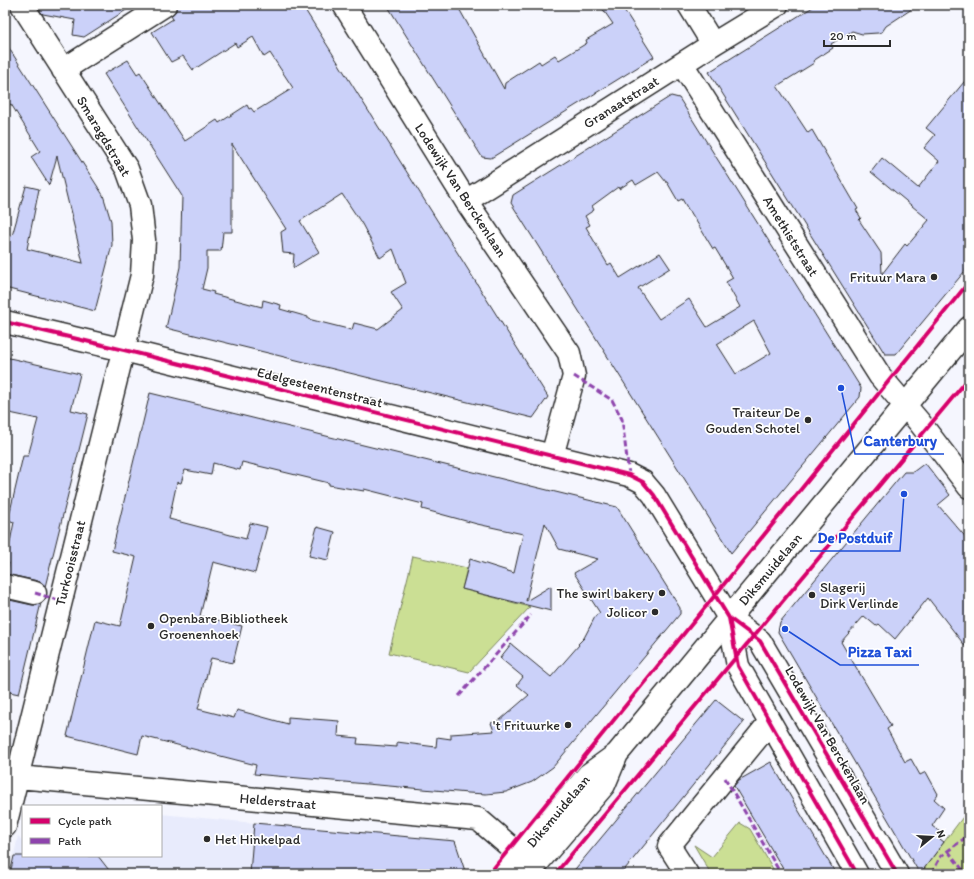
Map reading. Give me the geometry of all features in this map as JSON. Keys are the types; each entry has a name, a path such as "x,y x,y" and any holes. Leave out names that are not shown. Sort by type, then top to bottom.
{"street":[{"name":"Smaragdstraat","path":"22,5 127,169 140,205 144,240 142,275 124,350"},
{"path":"63,70 165,5"},
{"name":"Lodewijk Van Berckenlaan","path":"344,5 466,201 569,353 574,376 552,456"},
{"path":"689,5 713,44"},
{"name":"Granaatstraat","path":"466,201 777,5"},
{"name":"Amethiststraat","path":"682,64 880,376 925,430 969,487"},
{"name":"Edelgesteentenstraat","path":"5,322 629,475"},
{"name":"Diksmuidelaan","path":"505,874 528,865 604,785 617,754 969,328"},
{"name":"Turkooisstraat","path":"5,826 11,777 124,350"},
{"name":"Lodewijk Van Berckenlaan","path":"629,475 643,482 654,495 729,618 738,666 857,874"},
{"path":"5,586 35,593"},
{"name":"Lodewijk Van Berckenlaan","path":"729,618 760,641 897,874"},
{"path":"687,874 669,846 770,722"},
{"name":"Helderstraat","path":"11,777 478,819 528,865"}],"shaded area":[{"name":"Het Hinkelpad","path":"162,814 254,823 250,874 112,874 99,857 162,857"},
{"path":"18,836 22,840 22,857 24,857 49,874 10,874"}],"green space":[{"path":"413,556 467,568 462,589 530,607 469,672 389,653"},
{"path":"969,809 969,874 920,874"},
{"path":"740,823 750,829 776,874 711,874 694,845 712,857"}],"building":[{"path":"41,5 134,5 84,37 73,35 75,20 43,14 40,11"},
{"path":"177,5 302,5 548,397 533,418 166,328 180,267 182,196 104,74 128,60 137,74 140,72 185,141 217,120 219,123 247,105 249,109 251,108 254,112 293,88 270,53 264,57 253,37 237,47 235,43 193,70 183,56 171,62 152,32 173,19 171,16 176,11","holes":["232,144 286,229 281,232 283,253 294,254 293,268 319,252 300,221 342,194 362,224 380,258 393,249 406,283 391,292 403,310 378,329 354,323 352,330 308,319 308,317 280,309 281,305 263,300 262,307 213,294 214,292 202,289 207,268 207,251 221,251 223,232 232,232"]},
{"path":"387,5 457,5 504,89 505,83 539,61 541,64 555,55 559,60 587,43 586,40 613,24 600,5 621,5 654,57 491,158 482,157"},
{"path":"816,5 918,5 886,26 882,32 862,34 852,31 831,44 833,48 813,61 814,63 777,86 808,133 812,130 858,209 856,210 861,218 859,220 881,253 882,274 905,244 907,246 929,220 871,172 882,158 918,188 939,161 924,148 935,135 926,128 969,76 969,266 896,354 885,354 709,72"},
{"path":"5,42 103,195 111,221 112,245 95,311 5,288 5,234 12,236 26,186 39,189 27,249 83,263 57,156 49,185 31,157 40,151 11,104 5,108"},
{"path":"671,96 679,98 861,388 860,397 731,553 511,203 513,195","holes":["658,172 667,182 678,201 682,199 733,278 726,282 740,307 707,327 689,299 659,319 638,288 670,268 660,253 620,278 611,263 608,265 586,227 590,225 585,216 594,210 592,206 618,187 619,189 633,180 636,185","754,321 771,353 736,374 717,344"]},
{"path":"5,357 80,374 71,410 88,414 45,587 38,581 6,574 9,563 6,562 14,522 8,520 23,456 28,456 38,419 5,412"},
{"path":"150,393 617,507 680,608 680,614 553,767 532,782 506,792 486,794 468,793 254,774 256,765 142,736 138,754 67,736 95,620 120,626 136,557 112,551","holes":["242,462 329,483 329,485 364,491 364,489 423,504 422,509 477,524 523,534 514,573 470,559 462,589 551,611 551,586 526,601 545,523 559,549 598,559 574,573 600,613 596,615 584,638 578,644 579,645 551,677 511,644 500,658 523,677 517,685 529,695 500,720 491,723 494,731 451,734 451,739 437,737 436,747 397,742 397,747 357,744 358,738 338,736 339,721 288,717 288,724 237,710 234,718 198,709 211,658 233,663 242,626 200,616 213,562 255,573 267,527 250,523 246,539 169,519 177,482 181,483 185,470 211,475 213,463 240,470"]},
{"path":"925,463 950,495 938,505 969,541 969,651 928,598 895,639 879,624 876,626 864,616 841,642 891,726 887,729 905,762 911,759 920,775 926,772 938,794 934,799 944,808 932,826 940,832 936,836 944,842 920,874 778,632 780,622 904,472 913,472"},
{"path":"317,527 335,532 328,560 309,556"},
{"path":"5,599 32,605 38,605 41,603 19,694 5,691"},
{"path":"716,700 744,722 621,874 571,874"},
{"path":"771,762 836,874 786,874 734,786 739,780"},
{"path":"254,823 455,841 466,874 250,874"},
{"path":"14,856 22,856 99,857 112,874 10,874"}],"marked path":[{"path":"574,376 612,400 622,419 629,475"},
{"path":"35,593 61,601"},
{"path":"459,696 531,615"},
{"path":"725,778 781,874"},
{"path":"933,874 933,871 941,856 969,835"},
{"path":"948,851 966,874"}],"cycle path":[{"path":"489,874 969,282"},
{"path":"5,322 629,475 643,482 654,495 729,618 738,666 857,874"},
{"path":"555,874 969,378"},
{"path":"729,618 760,641 897,874"}],"place":[{"name":"Frituur Mara","path":"934,277"},
{"name":"Canterbury","path":"841,388"},
{"name":"Traiteur De Gouden Schotel","path":"808,420"},
{"name":"De Postduif","path":"904,494"},
{"name":"The swirl bakery","path":"662,593"},
{"name":"Slagerij Dirk Verlinde","path":"812,595"},
{"name":"Jolicor","path":"655,612"},
{"name":"Openbare Bibliotheek Groenenhoek","path":"151,626"},
{"name":"Pizza Taxi","path":"785,629"},
{"name":"'t Frituurke","path":"568,725"},
{"name":"Het Hinkelpad","path":"207,839"}]}
